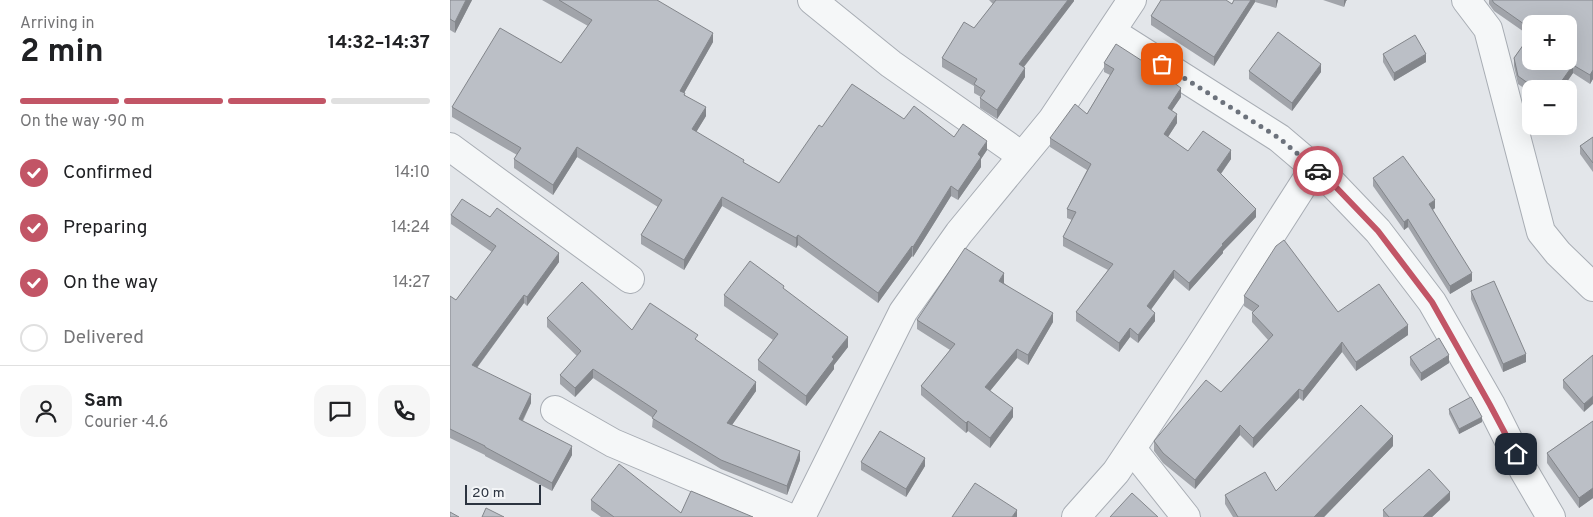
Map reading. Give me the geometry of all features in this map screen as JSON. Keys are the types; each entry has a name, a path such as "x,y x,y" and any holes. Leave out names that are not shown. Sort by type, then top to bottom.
{"street":[{"path":"812,0 891,64 1022,156"},
{"path":"555,410 613,443 806,514 903,312 959,233 1052,120 1132,0"},
{"path":"1466,0 1488,29 1541,232 1593,287"},
{"path":"1112,32 1279,138 1332,183 1378,231 1432,302 1551,517"},
{"path":"450,148 630,280"},
{"path":"1076,517 1116,472 1132,449 1314,168"},
{"path":"1132,449 1186,517"}],"building":[{"path":"450,0 466,0 455,22 450,19"},
{"path":"559,0 657,0 713,33 680,91 706,107 692,129 779,183 819,125 822,127 852,84 904,119 914,106 954,137 963,124 987,141 978,154 981,157 958,191 951,186 913,247 878,293 798,235 796,238 722,197 684,260 641,235 662,200 577,147 553,185 514,159 521,148 452,107 500,28 561,63 592,20"},
{"path":"996,0 1068,0 1019,64 1025,68 997,110 980,98 985,91 974,84 977,79 942,58 964,22 974,28"},
{"path":"1161,0 1226,0 1232,4 1234,0 1251,0 1214,57 1151,16"},
{"path":"1492,0 1593,0 1593,70 1590,75 1577,67 1577,15 1522,15 1522,23"},
{"path":"1278,32 1321,64 1292,103 1249,71"},
{"path":"1415,35 1426,54 1394,73 1383,54"},
{"path":"1116,44 1181,88 1168,108 1177,114 1164,134 1188,151 1203,131 1231,150 1217,170 1256,209 1222,244 1189,283 1174,270 1147,306 1155,313 1138,335 1130,328 1119,343 1076,312 1113,264 1063,237 1076,212 1067,209 1091,164 1050,138 1075,104 1087,114 1114,69 1104,63"},
{"path":"1522,47 1522,70 1569,70 1562,80 1524,80 1518,76 1514,58"},
{"path":"1593,137 1593,163 1580,146"},
{"path":"1403,156 1435,200 1429,204 1472,273 1450,286 1408,219 1404,222 1373,178"},
{"path":"462,199 490,217 497,208 559,253 527,297 524,295 472,365 531,394 519,419 572,446 552,483 450,429 450,296 456,300 496,246 451,215"},
{"path":"1284,240 1338,312 1379,284 1408,325 1356,362 1342,342 1303,391 1299,389 1253,438 1240,425 1195,480 1163,453 1154,441 1206,380 1221,392 1273,335 1252,313 1259,306 1244,296 1276,246"},
{"path":"965,248 1004,273 999,281 1053,313 1028,355 1017,349 985,387 1013,408 990,438 968,421 966,423 921,386 955,344 917,320"},
{"path":"750,261 848,337 806,396 758,360 778,334 724,295"},
{"path":"1494,281 1526,354 1503,364 1471,291"},
{"path":"582,282 632,330 650,303 698,335 695,339 756,382 727,423 800,451 787,486 721,460 652,418 657,411 593,369 575,388 560,375 581,351 547,318"},
{"path":"1439,338 1449,355 1421,373 1410,357"},
{"path":"1593,355 1593,396 1584,404 1563,380"},
{"path":"1471,397 1482,417 1459,429 1449,409"},
{"path":"1361,405 1393,436 1314,517 1238,517 1225,495 1265,472 1276,491"},
{"path":"1593,421 1593,488 1579,498 1547,453"},
{"path":"880,431 925,458 906,489 861,462"},
{"path":"619,464 681,513 691,491 753,517 614,517 591,500"},
{"path":"1429,469 1450,492 1423,517 1389,517 1383,510"},
{"path":"975,483 1017,510 1012,517 952,517"},
{"path":"1132,493 1158,517 1110,517"},
{"path":"486,508 504,517 482,517"},
{"path":"450,512 459,517 450,517"}],"way so far":[{"path":"1162,64 1279,138 1318,171"}],"route":[{"path":"1318,171 1378,231 1432,302 1516,454"}]}
